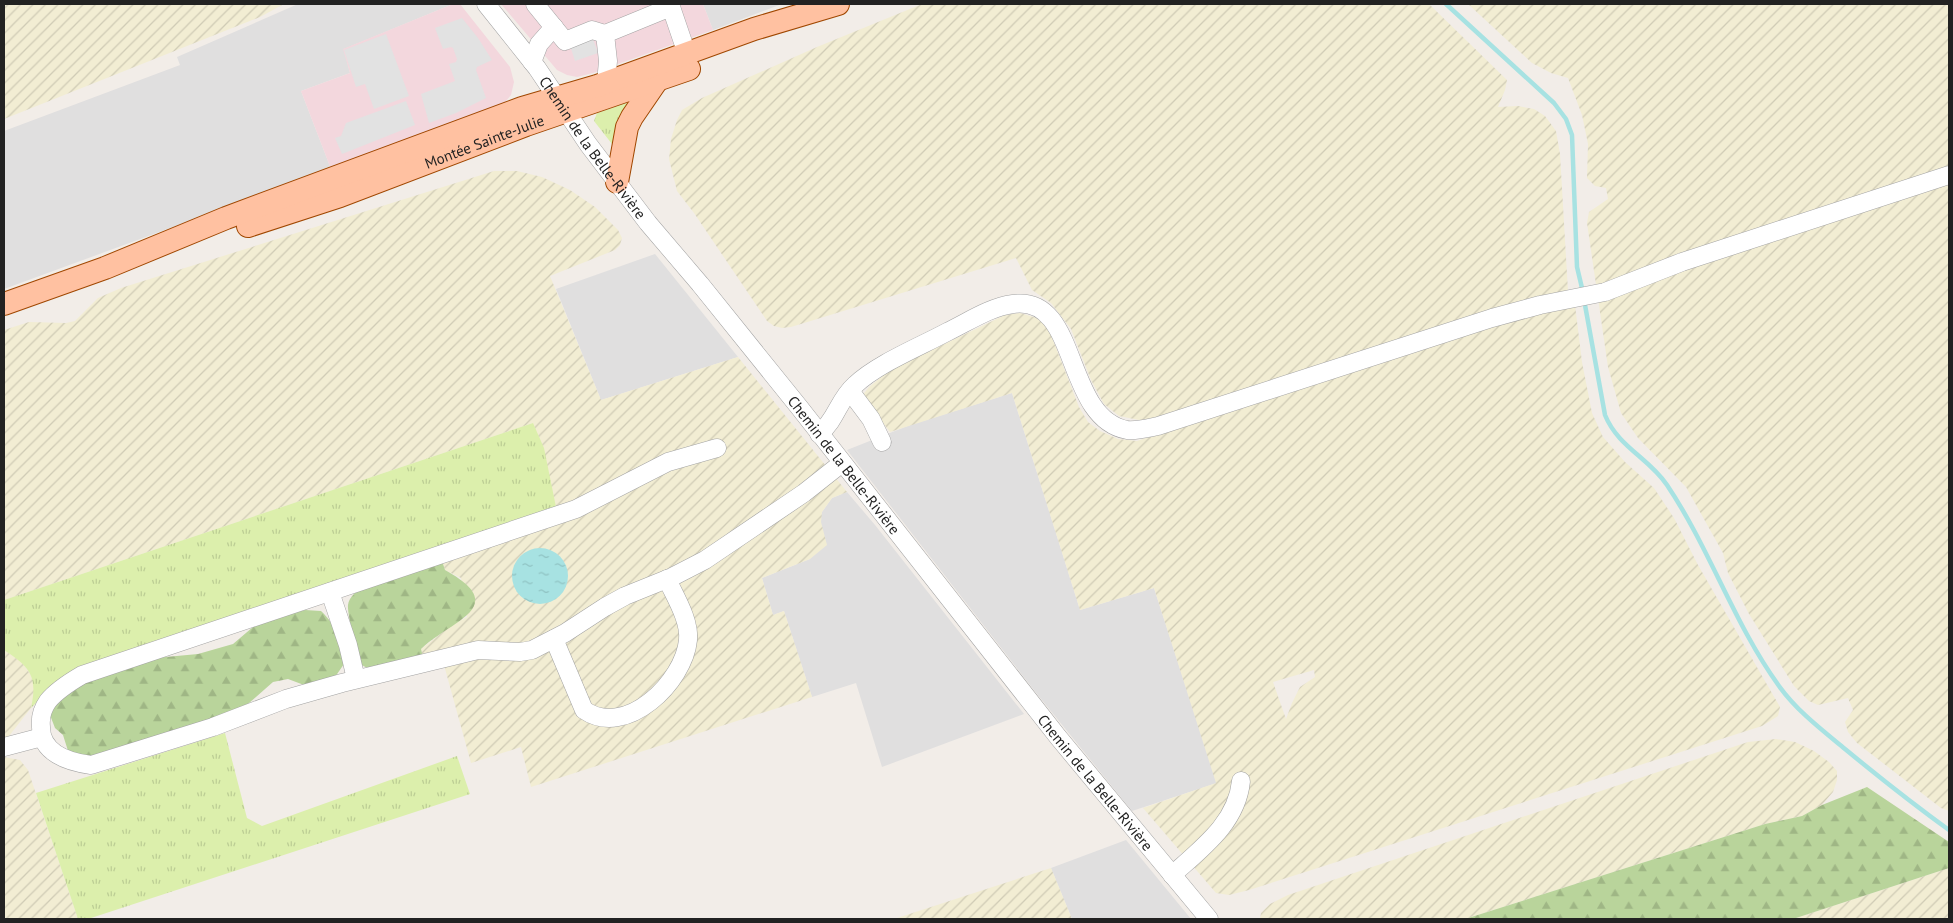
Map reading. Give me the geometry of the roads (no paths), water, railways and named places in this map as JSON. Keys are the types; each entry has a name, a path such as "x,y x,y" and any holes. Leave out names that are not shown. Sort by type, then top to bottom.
{"main road":[{"name":"Montée Sainte-Julie","path":"562,105 606,83 754,29 838,4"},
{"name":"Montée Sainte-Julie","path":"4,304 115,264 235,215 522,108 562,105 656,82 848,4"},
{"path":"617,182 627,127 656,82"}],"street":[{"name":"Chemin de la Belle-Rivière","path":"486,4 532,62 617,182 1058,737 1209,919"},
{"path":"535,4 565,40 592,30 605,34 671,7 687,54"},
{"path":"532,62 539,44 554,27"},
{"path":"605,34 608,61 606,83"},
{"path":"819,434 832,421 843,398 855,384 888,363 984,313 1004,306 1024,304 1044,311 1058,327 1083,388 1099,415 1118,427 1128,430 1144,429 1492,318 1540,305 1605,292 1682,262 1949,175"},
{"path":"850,390 870,419 882,442"},
{"path":"717,448 668,462 576,509 82,675 69,683 48,701 40,721 42,737 48,749 56,754 75,762 91,765 214,727 286,699 356,679 478,650 520,652 532,650 554,639 623,597 667,579 705,560 746,534 842,463"},
{"path":"554,639 584,710 593,716 604,717 628,715 637,711 666,686 676,672 686,651 688,632 667,579"},
{"path":"330,592 348,645 356,679"},
{"path":"4,747 42,737"},
{"path":"1172,875 1230,817 1240,796 1241,781"}],"water":[{"path":"535,548 545,548 560,556 566,565 568,576 566,587 560,596 545,604 535,604 524,599 517,592 512,581 512,571 517,560 524,553"}],"waterway":[{"path":"1446,4 1554,103 1566,119 1572,135 1577,267 1582,288"},
{"path":"1585,305 1605,415 1618,436 1652,467 1667,485 1696,535 1735,612 1779,686 1794,704 1819,727 1896,790 1949,830"}]}
